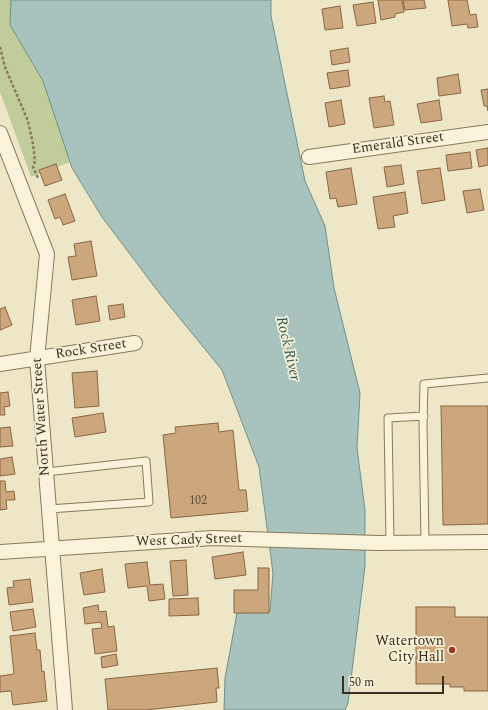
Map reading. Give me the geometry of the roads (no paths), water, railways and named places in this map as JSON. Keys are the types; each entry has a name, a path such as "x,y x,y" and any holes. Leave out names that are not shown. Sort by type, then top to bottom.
{"street":[{"name":"Emerald Street","path":"309,157 488,132"},
{"name":"North Water Street","path":"0,133 47,254 37,359 65,710"},
{"name":"Rock Street","path":"0,364 134,343"},
{"name":"West Cady Street","path":"0,552 213,538 384,543 488,542"}],"lane":[{"path":"425,542 424,384 488,378"},
{"path":"384,543 388,418 424,416"},
{"path":"46,472 146,461 149,502 49,509"}],"water":[{"name":"Rock River","path":"11,0 271,0 271,16 305,181 325,226 334,288 360,393 357,448 365,510 365,566 348,703 345,710 224,710 225,678 237,613 270,611 273,573 259,467 222,370 160,294 102,217 72,168 43,81 10,25"}],"place":[{"name":"Watertown City Hall","path":"452,650"}]}
